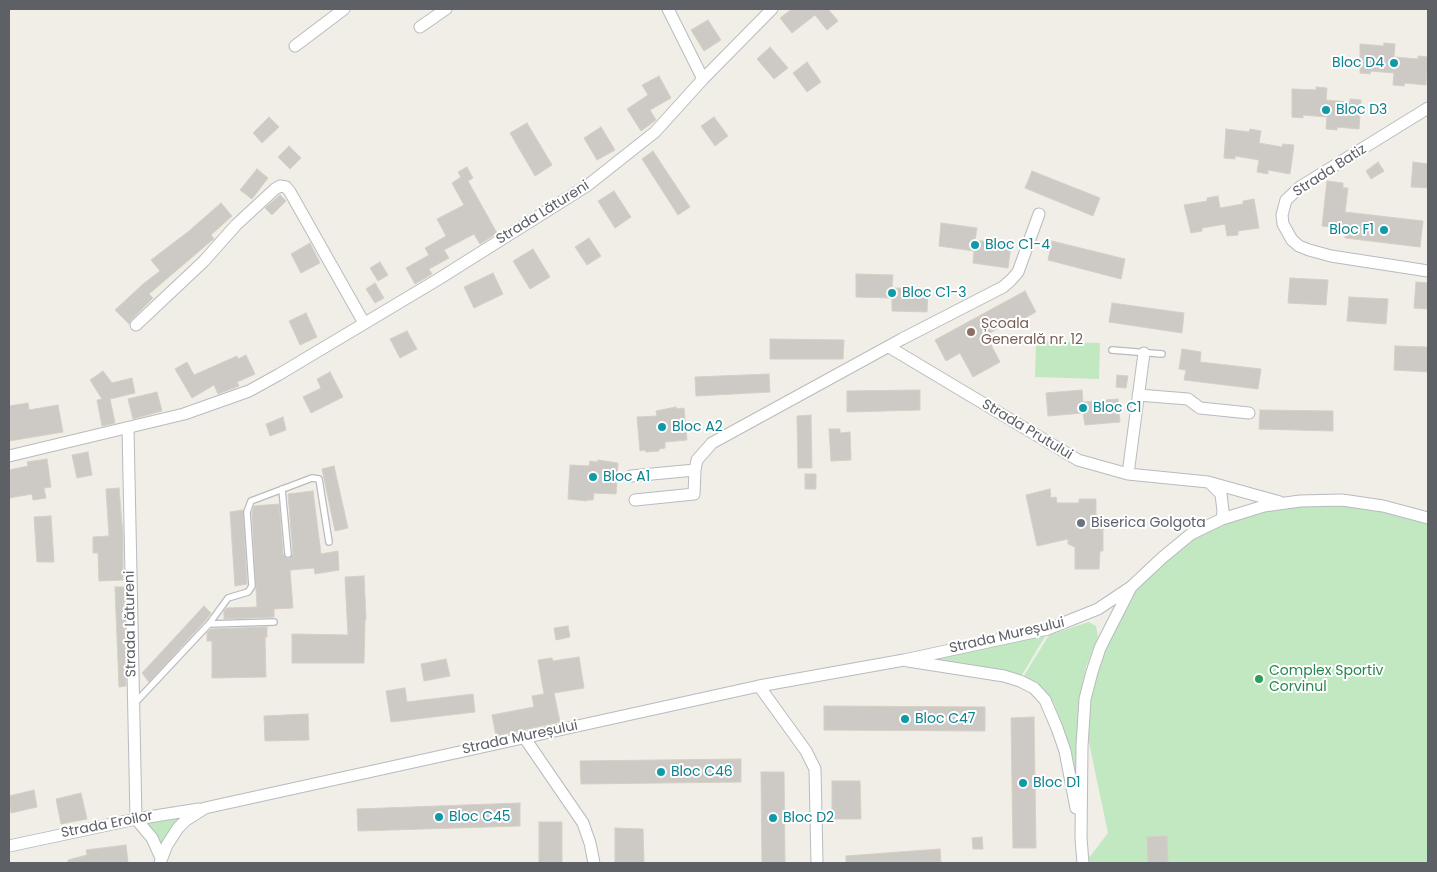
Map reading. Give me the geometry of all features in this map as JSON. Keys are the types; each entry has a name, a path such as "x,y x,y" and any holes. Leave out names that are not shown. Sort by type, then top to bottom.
{"street":[{"path":"294,46 344,9"},
{"path":"420,27 446,9"},
{"path":"668,9 703,79"},
{"name":"Strada Lătureni","path":"9,456 184,414 249,391 278,376 437,280 588,185 655,132 703,79 772,9"},
{"name":"Strada Batiz","path":"1428,108 1300,187 1286,200 1282,215 1283,224 1292,240 1299,246 1309,250 1331,256 1428,270"},
{"path":"136,325 204,261 236,225 280,186 286,187 290,192 364,323"},
{"path":"635,500 694,494 695,470 698,460 712,443 994,292 1011,280 1018,272 1039,214"},
{"name":"Strada Prutului","path":"889,347 1068,456 1087,464 1128,474 1208,482 1283,503"},
{"path":"1128,474 1144,353"},
{"path":"1138,396 1188,399 1200,408 1249,413"},
{"name":"Strada Lătureni","path":"128,428 136,818"},
{"path":"631,476 695,470"},
{"path":"1208,482 1221,494 1223,506 1222,519"},
{"path":"1084,863 1081,838 1082,730 1088,686 1100,648 1131,588 1191,534 1222,519 1264,506 1283,503 1342,500 1383,506 1428,518"},
{"name":"Strada Mureșului","path":"161,861 178,828 186,820 206,808 758,686 904,660 1057,626 1098,609 1131,588"},
{"name":"Strada Mureșului","path":"904,660 1009,677 1029,685 1041,695 1053,716 1064,751 1081,838"},
{"path":"758,686 806,751 815,769 816,863"},
{"path":"524,737 583,823 594,863"},
{"name":"Strada Eroilor","path":"9,846 136,818 206,808"},
{"name":"Strada Mureșului","path":"136,818 152,838 161,861"}],"lane":[{"path":"1112,350 1162,354"},
{"path":"133,706 209,624 228,598 248,592 252,586 247,512 251,501 312,478 319,479 329,542"},
{"path":"282,489 288,554"},
{"path":"209,624 274,622"}],"green space":[{"path":"1036,341 1100,343 1099,379 1035,377"},
{"name":"Complex Sportiv Corvinul","path":"1342,500 1428,518 1428,863 1085,863 1108,833 1083,714 1088,686 1131,587 1177,545 1246,511"},
{"path":"1089,622 1096,626 1098,637 1086,667 1080,695 1078,733 1079,791 1063,728 1054,704 1048,695 1022,679 1049,635"},
{"path":"1046,635 1020,678 934,663 933,658"},
{"path":"180,818 172,826 162,849 144,823"}],"building":[{"path":"792,9 828,9 838,21 827,30 815,15 792,33 780,18"},
{"path":"708,20 721,40 704,51 691,30"},
{"name":"Bloc D4","path":"1384,43 1395,44 1394,57 1418,59 1418,56 1428,57 1426,85 1405,83 1404,86 1393,85 1394,73 1371,71 1370,74 1360,73 1360,44 1384,46"},
{"path":"770,47 788,68 774,79 757,59"},
{"path":"807,62 821,82 807,92 793,73"},
{"path":"659,76 671,98 650,110 656,120 641,131 627,109 648,95 642,85"},
{"name":"Bloc D3","path":"1316,87 1327,88 1326,100 1350,102 1350,99 1361,100 1359,129 1337,127 1337,130 1326,129 1327,117 1303,115 1303,118 1292,117 1292,89 1316,90"},
{"path":"269,117 279,127 262,143 253,133"},
{"path":"714,117 728,136 715,146 701,126"},
{"path":"527,123 552,165 535,176 510,133"},
{"path":"601,127 615,150 597,160 584,138"},
{"path":"1226,129 1249,132 1250,129 1261,131 1259,143 1282,147 1283,144 1294,145 1290,174 1268,170 1268,174 1257,172 1259,160 1235,156 1235,159 1224,158"},
{"path":"289,146 301,158 290,169 278,157"},
{"path":"653,151 690,207 678,215 642,159"},
{"path":"1378,162 1384,171 1371,179 1366,171"},
{"path":"1413,162 1428,164 1428,188 1411,187"},
{"path":"467,167 473,178 468,181 497,233 480,244 474,234 444,250 449,258 429,269 432,274 415,284 406,268 429,255 425,248 446,236 437,219 464,205 452,183 461,177 458,172"},
{"path":"257,169 268,178 252,199 240,190"},
{"path":"1032,171 1100,198 1093,216 1025,188"},
{"name":"Bloc F1","path":"1327,181 1343,183 1343,188 1348,188 1345,212 1423,221 1420,247 1345,238 1346,229 1322,226"},
{"path":"614,191 631,217 615,228 598,201"},
{"path":"280,195 286,201 272,215 265,208"},
{"path":"1218,196 1220,208 1243,204 1243,201 1254,199 1259,228 1238,231 1238,235 1227,236 1225,224 1202,228 1202,231 1191,233 1184,205 1207,201 1207,198"},
{"path":"221,203 232,216 211,235 214,239 149,294 153,298 129,324 115,310 160,271 151,260 189,231"},
{"name":"Bloc C1-4","path":"941,223 977,228 975,240 1011,245 1008,268 973,263 974,251 939,246"},
{"path":"589,238 601,256 587,265 575,247"},
{"path":"1052,241 1125,259 1121,279 1048,260"},
{"path":"310,243 320,263 301,273 291,254"},
{"path":"533,249 550,277 530,289 513,261"},
{"path":"380,262 388,275 378,281 370,268"},
{"path":"493,273 503,294 474,308 464,287"},
{"name":"Bloc C1-3","path":"856,274 893,275 892,288 928,289 927,312 892,311 892,298 856,297"},
{"path":"1290,278 1328,280 1326,305 1288,303"},
{"path":"1416,282 1428,283 1428,309 1414,308"},
{"path":"375,283 384,298 375,303 366,289"},
{"name":"Școala Generală nr. 12","path":"1025,291 1036,312 1023,319 1021,316 986,335 1000,362 973,377 960,353 946,361 935,340"},
{"path":"1349,297 1388,299 1386,324 1347,321"},
{"path":"1112,303 1184,313 1182,333 1109,322"},
{"path":"306,313 317,337 300,345 289,321"},
{"path":"407,331 417,349 400,358 390,339"},
{"path":"770,339 844,340 843,359 770,359"},
{"path":"1395,346 1428,347 1428,372 1394,370"},
{"path":"1182,349 1201,352 1200,362 1261,369 1258,389 1184,380 1186,370 1179,369"},
{"path":"246,355 255,374 237,382 239,386 218,394 214,385 192,398 175,369 187,362 194,375 237,356 238,359"},
{"path":"103,371 112,383 132,378 135,393 110,399 115,423 102,426 97,400 102,399 90,380"},
{"path":"330,372 343,397 311,413 303,397 321,388 317,379"},
{"path":"769,374 770,392 696,396 695,377"},
{"path":"1117,375 1128,376 1126,388 1116,387"},
{"path":"920,390 920,410 847,412 847,391"},
{"name":"Bloc C1","path":"1082,390 1083,402 1118,399 1120,422 1085,425 1083,413 1048,416 1046,393"},
{"path":"157,392 162,411 133,419 128,399"},
{"path":"28,403 29,410 58,405 63,432 9,441 9,406"},
{"name":"Bloc A2","path":"676,407 676,409 684,408 687,440 665,442 665,448 659,449 659,451 640,451 637,417 657,416 656,411"},
{"path":"1260,410 1333,411 1333,431 1259,429"},
{"path":"811,415 812,468 798,468 797,416"},
{"path":"283,417 286,430 270,436 266,424"},
{"path":"829,429 840,429 840,433 850,432 851,460 831,461"},
{"path":"88,452 92,475 77,478 72,455"},
{"path":"47,459 51,487 44,488 46,498 33,500 32,494 9,498 9,470 28,466 27,462"},
{"name":"Bloc A1","path":"598,460 618,463 616,494 594,493 593,500 587,501 568,499 570,465 589,466 590,461 598,462"},
{"path":"334,466 348,528 335,531 322,469"},
{"path":"805,474 816,474 816,489 805,489"},
{"path":"119,488 123,535 123,580 99,581 98,553 93,553 93,537 109,536 106,489"},
{"path":"1050,489 1051,498 1056,497 1057,503 1079,503 1079,499 1096,499 1096,526 1103,526 1103,551 1100,551 1099,569 1075,569 1075,547 1068,544 1068,539 1037,546 1026,495"},
{"path":"313,491 321,554 338,551 339,570 315,574 314,568 290,570 293,608 274,609 274,617 224,619 224,611 227,608 257,607 252,513 254,506 279,504 283,554 289,559 293,554 288,494"},
{"path":"243,510 247,584 235,586 230,512"},
{"path":"51,516 54,562 37,562 34,517"},
{"path":"364,576 366,619 364,663 292,663 292,634 348,635 345,577"},
{"path":"115,587 124,587 126,686 119,687"},
{"path":"204,606 211,613 149,682 142,673"},
{"path":"568,626 570,637 556,640 554,628"},
{"path":"267,627 267,637 265,637 266,677 212,678 212,641 207,641 207,633 211,629"},
{"path":"579,657 584,688 554,693 560,722 496,736 492,715 534,707 532,696 544,694 538,660 552,658 553,661"},
{"path":"446,659 450,676 424,681 421,664"},
{"path":"405,688 407,702 473,694 475,712 391,722 386,691"},
{"name":"Bloc C47","path":"824,706 985,707 985,731 824,730"},
{"path":"308,714 309,740 265,741 264,716"},
{"name":"Bloc D1","path":"1034,717 1036,848 1013,848 1011,718"},
{"name":"Bloc C46","path":"741,759 741,782 581,784 580,761"},
{"name":"Bloc D2","path":"761,772 784,772 785,863 762,863"},
{"path":"832,781 860,781 861,819 832,819"},
{"path":"34,790 37,807 11,813 9,796"},
{"path":"81,793 87,819 61,824 56,799"},
{"name":"Bloc C45","path":"520,803 520,826 358,831 357,809"},
{"path":"539,822 562,822 562,863 539,863"},
{"path":"615,828 643,829 644,863 615,863"},
{"path":"1167,836 1168,863 1148,863 1147,837"},
{"path":"982,837 983,849 973,849 972,838"},
{"path":"126,845 128,863 68,863 68,860 87,855 86,850"},
{"path":"940,849 941,863 846,863 846,856"}],"place":[{"name":"Bloc D4","path":"1394,63"},
{"name":"Bloc D3","path":"1326,110"},
{"name":"Bloc F1","path":"1384,230"},
{"name":"Bloc C1-4","path":"975,245"},
{"name":"Bloc C1-3","path":"892,293"},
{"name":"Școala Generală nr. 12","path":"971,332"},
{"name":"Bloc C1","path":"1083,408"},
{"name":"Bloc A2","path":"662,427"},
{"name":"Bloc A1","path":"593,477"},
{"name":"Biserica Golgota","path":"1081,523"},
{"name":"Complex Sportiv Corvinul","path":"1259,679"},
{"name":"Bloc C47","path":"905,719"},
{"name":"Bloc C46","path":"661,772"},
{"name":"Bloc D1","path":"1023,783"},
{"name":"Bloc C45","path":"439,817"},
{"name":"Bloc D2","path":"773,818"}]}
